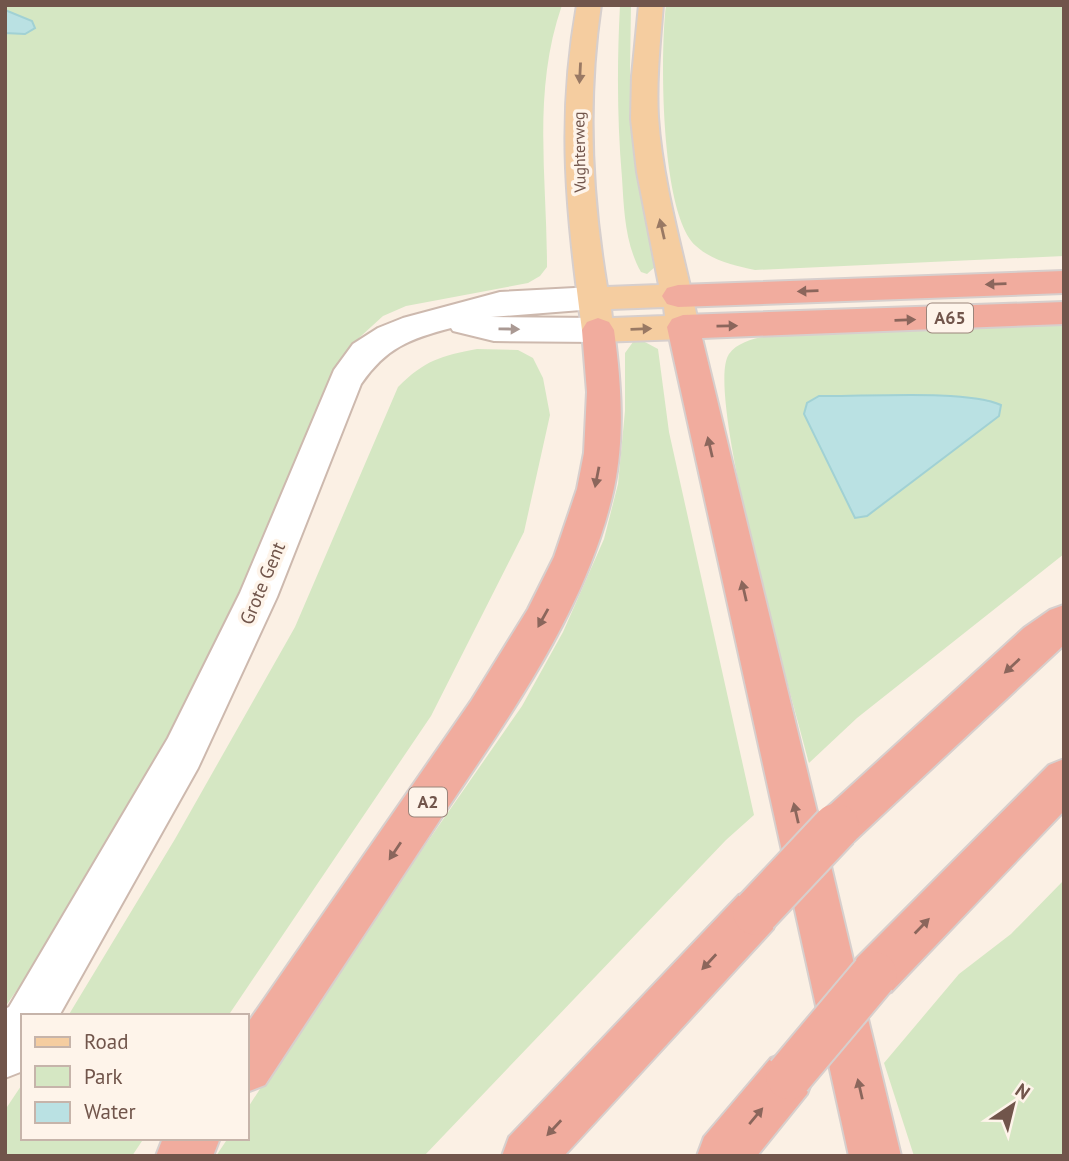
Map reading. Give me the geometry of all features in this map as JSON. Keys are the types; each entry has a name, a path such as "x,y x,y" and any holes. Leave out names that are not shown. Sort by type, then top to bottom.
{"highway":[{"name":"A65","path":"681,311 1064,282"},
{"name":"A65","path":"681,311 1064,313"},
{"path":"681,311 874,1156"},
{"name":"A2","path":"248,1066 486,715 520,661 575,557 590,511 602,450 603,373 596,314"},
{"path":"528,1156 836,827 1038,641 1064,622"},
{"path":"723,1156 874,975 1064,780"},
{"path":"182,1156 193,1140"}],"main road":[{"name":"Vughterweg","path":"589,5 581,47 577,127 582,222 596,314"},
{"path":"596,314 681,311 658,214 645,118 651,5"}],"street":[{"name":"Grote Gent","path":"31,1014 183,753 258,597 346,379 365,353 389,336 442,318 494,329 596,314"},
{"path":"5,1053 21,1029"}],"green space":[{"path":"5,5 562,5 553,37 544,102 547,267 540,276 528,283 406,306 383,316 360,337 343,360 284,512 178,723 96,878 5,1007 5,33 25,34 13,13 5,10"},
{"path":"620,5 631,5 633,141 656,266 647,274 641,272 636,261 628,238 625,214 618,113"},
{"path":"666,5 1064,5 1064,256 755,270 724,262 702,251 684,229 675,202 669,169 663,94"},
{"path":"1064,322 1064,554 857,718 809,763 770,617 739,484 728,425 724,380 729,354 733,350 748,341 771,335","holes":["819,396 990,400 855,518 804,414 807,403"]},
{"path":"643,341 658,349 669,432 754,815 726,840 424,1156 216,1156 227,1140 248,1140 248,1107 316,1002 522,706 563,632 604,539 618,484 625,411 625,353 633,342"},
{"path":"477,349 518,350 533,358 543,378 550,415 524,532 431,716 229,1014 69,1014 175,839 295,627 398,387 425,365 453,354"},
{"path":"1064,880 1064,1156 914,1156 884,1063 959,974 1011,934"},
{"path":"21,1086 21,1140 143,1140 132,1156 5,1156 5,1110"}],"water":[{"path":"5,10 32,21 35,28 25,34 5,33"},
{"path":"940,395 985,400 1001,405 999,416 867,516 855,518 804,414 807,403 819,396"}]}
